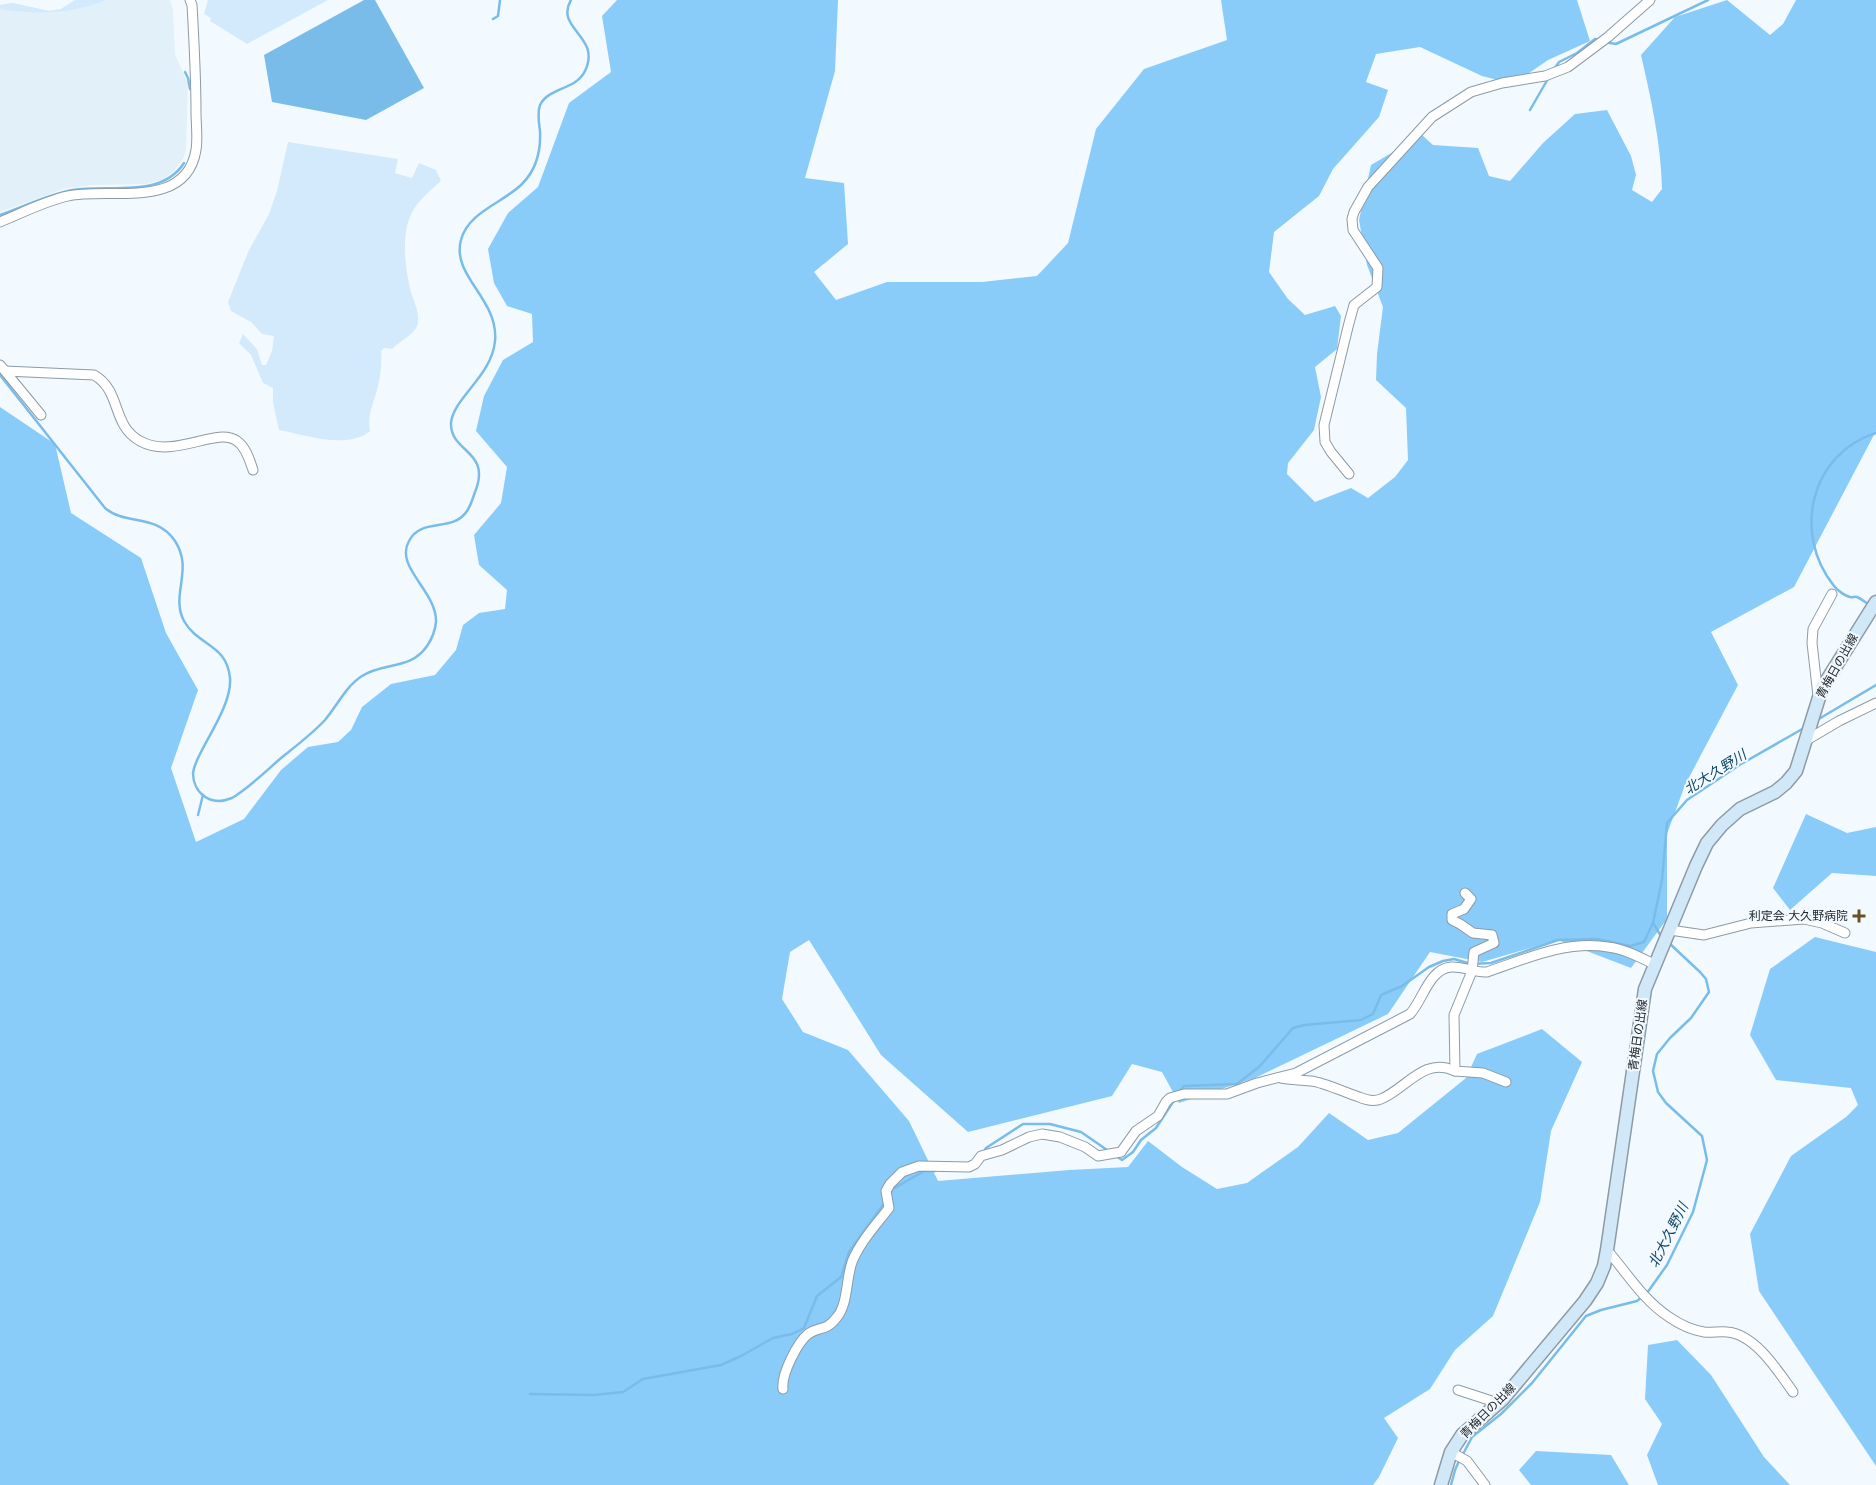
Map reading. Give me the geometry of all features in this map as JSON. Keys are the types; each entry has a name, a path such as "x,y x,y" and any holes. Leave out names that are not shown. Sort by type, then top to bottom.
{"main road":[{"name":"青梅日の出線","path":"1441,1485 1462,1435 1498,1403 1585,1302 1597,1283 1604,1266 1607,1250 1645,989 1707,843 1722,825 1740,809 1775,792 1796,771 1818,698 1836,664 1873,607"}],"street":[{"path":"0,222 66,196 158,191 177,182 184,175 193,160 196,150 194,44 192,5 190,0"},
{"path":"1349,474 1325,442 1324,425 1354,305 1378,287 1378,268 1353,230 1352,219 1368,187 1432,117 1471,92 1502,83 1558,72 1596,47 1650,0"},
{"path":"2,368 41,415"},
{"path":"2,368 94,375 108,386 126,430 141,442 172,448 215,437 227,437 236,440 243,447 253,470"},
{"path":"1818,698 1812,643 1813,629 1832,594"},
{"path":"1807,736 1876,703"},
{"path":"1456,1071 1454,1015 1472,971 1474,952 1494,943 1492,935 1473,934 1452,920 1452,914 1464,909 1471,899 1465,893"},
{"path":"1667,938 1704,935 1750,923 1804,919 1822,923 1845,933"},
{"path":"783,1389 782,1380 792,1356 808,1334 831,1326 843,1310 847,1281 853,1261 860,1246 889,1208 886,1191 902,1172 919,1166 969,1166 975,1164 981,1156 1002,1150 1029,1137 1042,1134 1060,1137 1085,1147 1098,1156 1121,1152 1136,1132 1158,1116 1170,1098 1184,1094 1226,1094 1257,1083 1296,1073 1410,1014 1416,1008 1428,984 1441,970 1452,967 1487,972 1544,952 1583,946 1610,947 1656,964"},
{"path":"1278,1078 1301,1082 1312,1081 1369,1101 1380,1100 1419,1073 1438,1066 1456,1071 1483,1073 1506,1082"},
{"path":"1607,1250 1648,1300 1670,1318 1693,1330 1728,1332 1744,1336 1775,1367 1793,1392"},
{"path":"1458,1390 1498,1403"},
{"path":"1453,1454 1467,1461 1485,1485"}],"shaded area":[{"path":"75,0 170,0 173,9 175,54 188,84 186,151 183,159 173,172 161,180 146,184 91,185 63,189 0,212 0,5 13,3 49,11 61,9"},
{"path":"75,0 106,0 67,11 27,12 0,9 0,5 13,3 49,11 61,9"},
{"path":"208,0 328,0 247,44 210,21 211,18 204,14"},
{"path":"364,0 375,0 424,88 366,120 272,102 264,55"},
{"path":"617,0 838,0 835,71 805,178 844,183 848,244 814,272 836,300 887,282 982,282 1037,276 1068,243 1096,129 1144,69 1227,40 1221,0 1577,0 1590,41 1548,60 1513,84 1482,76 1420,47 1376,54 1366,82 1388,90 1379,117 1333,169 1319,196 1274,232 1269,272 1288,299 1305,315 1335,306 1341,316 1337,349 1315,367 1321,397 1314,430 1288,463 1287,474 1315,502 1351,488 1368,498 1395,477 1408,460 1406,408 1376,380 1383,307 1367,265 1359,220 1371,165 1422,135 1433,145 1478,148 1489,176 1510,181 1543,143 1575,114 1607,110 1631,156 1636,175 1632,190 1652,202 1662,189 1660,155 1641,55 1675,17 1727,0 1770,35 1783,24 1796,0 1876,0 1876,431 1794,587 1711,632 1738,685 1685,785 1667,834 1667,919 1631,968 1558,940 1482,962 1430,952 1388,1014 1255,1078 1179,1103 1162,1072 1132,1064 1112,1096 968,1132 881,1055 809,940 790,952 782,999 803,1032 848,1050 909,1121 938,1181 1128,1167 1148,1141 1182,1167 1217,1189 1247,1183 1298,1147 1329,1113 1368,1140 1398,1133 1466,1078 1477,1054 1542,1029 1582,1062 1551,1131 1540,1202 1493,1316 1455,1350 1430,1389 1384,1418 1398,1438 1379,1477 1373,1485 0,1485 0,407 55,444 71,513 141,558 166,633 198,690 171,768 196,842 244,819 281,770 308,747 338,742 351,730 362,707 391,684 435,675 456,650 463,625 479,613 505,609 507,590 479,565 474,535 501,503 507,467 476,431 484,396 503,360 533,342 532,314 507,306 494,283 488,249 508,213 538,187 569,103 611,72 602,16"},
{"path":"288,142 398,159 395,173 412,178 419,163 436,170 441,181 414,209 405,238 409,283 418,313 417,326 410,335 392,349 384,348 381,351 381,373 370,414 370,431 361,437 350,440 326,440 279,430 273,403 273,388 263,383 251,355 239,343 243,334 257,349 262,365 266,365 272,351 274,336 262,334 251,322 231,311 228,302 249,250 269,214 277,191"},
{"path":"1806,814 1847,833 1876,827 1876,876 1832,873 1790,910 1773,888"},
{"path":"1815,937 1876,952 1876,1466 1759,1291 1750,1234 1791,1156 1846,1117 1858,1105 1851,1088 1776,1080 1750,1035 1770,969"},
{"path":"1677,1340 1711,1375 1764,1457 1790,1485 1658,1485 1647,1455 1662,1424 1645,1399 1648,1345"},
{"path":"1536,1451 1611,1455 1629,1485 1531,1485 1519,1470"}],"waterway":[{"path":"493,19 498,16 500,0"},
{"path":"0,375 105,508 122,517 150,523 159,527 167,532 175,541 182,562 183,572 179,602 184,621 197,636 224,658 230,678 230,687 224,706 194,767 194,780 199,792 211,800 218,801 232,798 315,730 356,680 370,672 413,659 421,654 432,638 436,622 435,611 411,570 406,551 409,541 414,534 421,529 454,522 461,518 471,504 479,478 478,468 475,460 452,433 451,423 458,405 487,365 495,341 494,326 490,313 468,277 463,265 460,253 461,240 465,230 478,215 514,191 527,179 537,160 540,138 538,115 540,105 544,99 556,91 575,82 585,71 589,59 588,49 568,18 567,10 571,0"},
{"path":"1604,42 1616,44 1708,0"},
{"path":"1555,68 1559,62 1577,53 1595,39 1599,40"},
{"path":"185,72 190,89"},
{"path":"1530,110 1549,77"},
{"path":"0,215 45,198 73,190 148,186 162,182 174,174 184,163"},
{"name":"北大久野川","path":"1870,605 1857,597 1846,595 1834,586 1821,565 1814,543 1811,520 1814,498 1823,477 1836,458 1854,443 1876,433"},
{"name":"北大久野川","path":"1817,720 1876,685"},
{"name":"北大久野川","path":"1661,936 1653,923 1662,880 1667,823 1687,800 1741,764 1804,728"},
{"path":"198,815 203,795"},
{"path":"1179,1092 1184,1086 1237,1084 1260,1066 1293,1028 1304,1025 1361,1020 1373,1014 1381,995 1402,986 1429,967 1443,961 1454,959 1471,964 1491,963 1558,940 1597,939 1630,946 1644,942 1653,923"},
{"name":"北大久野川","path":"1462,1456 1472,1437 1501,1414 1532,1383 1586,1316 1601,1310 1637,1301 1647,1293 1667,1265 1693,1212 1707,1160 1702,1136 1666,1103 1658,1092 1653,1071 1657,1054 1670,1038 1691,1018 1709,992 1706,979 1669,943"},
{"path":"1116,1156 1122,1160 1133,1152 1141,1140 1156,1128 1175,1099"},
{"path":"984,1152 986,1148 1023,1124 1050,1124 1081,1132 1110,1152"},
{"path":"889,1195 893,1189 924,1171 935,1171"},
{"path":"530,1394 593,1395 623,1392 643,1379 721,1365 773,1338 792,1334 804,1328 817,1296 841,1277 849,1252 885,1202"},
{"name":"北大久野川","path":"1451,1485 1459,1461"}],"place":[{"name":"利定会 大久野病院","path":"1859,916"}]}
